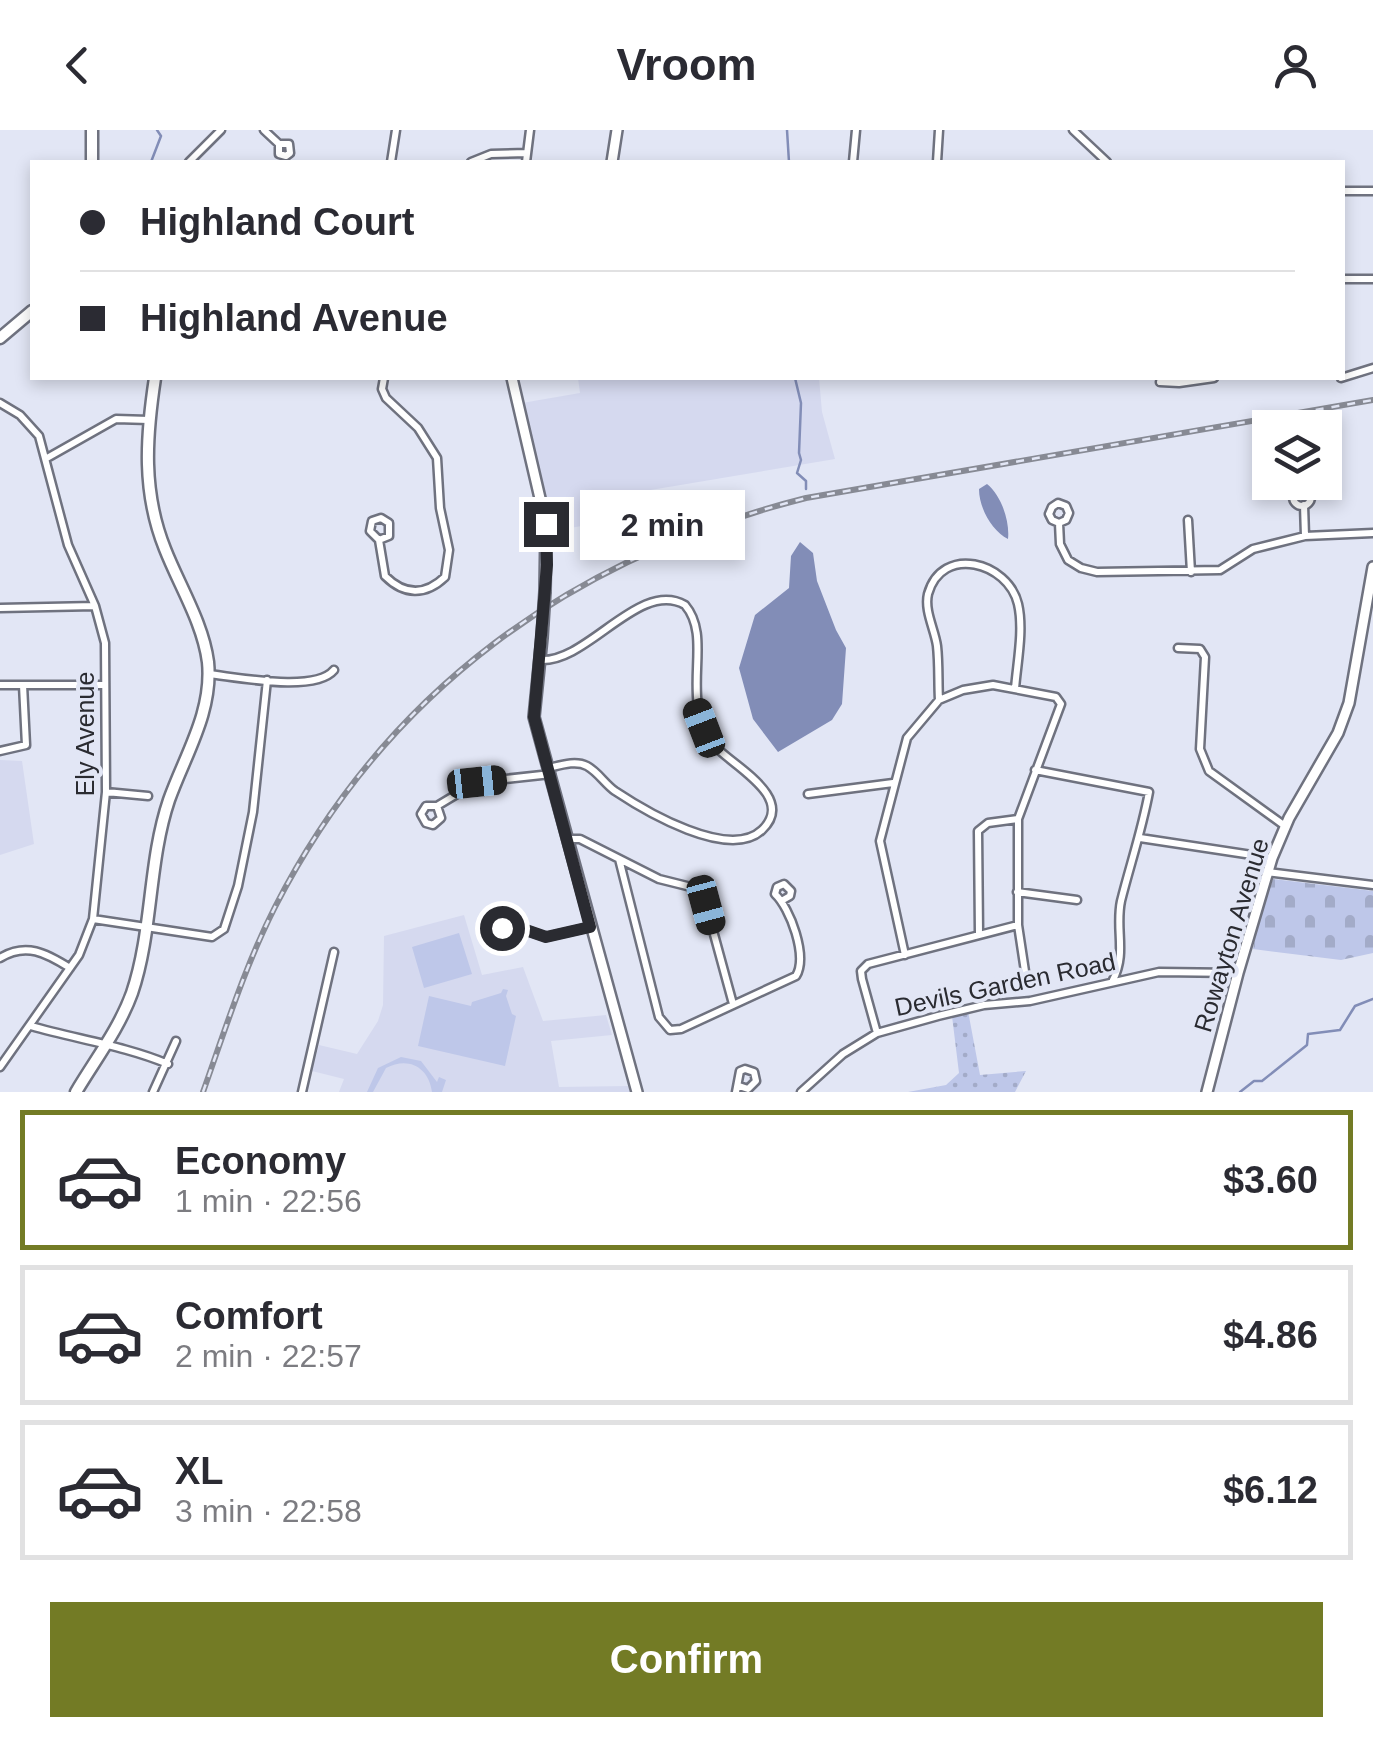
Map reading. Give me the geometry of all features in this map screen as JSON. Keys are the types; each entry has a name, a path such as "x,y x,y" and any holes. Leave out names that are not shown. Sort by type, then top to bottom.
{"main road":[{"path":"92,130 92,160"},
{"path":"0,338 30,313"},
{"path":"76,1092 132,991 162,822 202,716 208,674 200,632 156,521 147,476 149,420 156,380"}],"street":[{"path":"192,160 222,130"},
{"path":"264,130 278,144"},
{"path":"390,160 396,130"},
{"path":"477,160 491,154 527,158 530,130"},
{"path":"612,160 617,130"},
{"path":"853,160 856,130"},
{"path":"936,160 938,130"},
{"path":"1072,130 1106,160"},
{"path":"1345,191 1373,191"},
{"path":"1345,280 1373,278"},
{"path":"1345,377 1373,368"},
{"path":"379,540 385,576 402,589 427,590 445,577 449,550 440,508 436,458 418,428 386,398 384,380"},
{"path":"512,380 546,524 545,590 534,717 637,1092"},
{"path":"1160,382 1202,380"},
{"name":"Ely Avenue","path":"0,403 32,425 47,458 68,545 95,606 105,644 106,792 88,939 0,1067"},
{"path":"47,458 116,418 149,420"},
{"path":"1304,505 1305,536"},
{"path":"1188,520 1191,572"},
{"path":"1059,523 1062,552 1068,560 1097,572 1220,570 1253,549 1305,536 1373,533"},
{"path":"939,700 937,644 928,593 944,571 958,563 988,568 1006,581 1014,595 1019,614 1016,688"},
{"name":"Rowayton Avenue","path":"1207,1092 1272,858 1285,826 1344,720 1373,567"},
{"path":"437,806 477,782 574,764 588,766 613,790 676,826 732,839 753,836 764,829 770,806 762,786 720,752 704,728 694,694 697,636 691,613 680,602 668,600 639,608 568,656 540,660"},
{"path":"0,608 95,606"},
{"path":"1178,648 1200,649 1205,657 1200,749 1209,771 1285,826"},
{"path":"208,674 307,682 326,679 334,670"},
{"path":"93,918 212,937 224,929 254,812 268,680"},
{"path":"0,685 104,685"},
{"path":"0,751 26,745 24,685"},
{"path":"905,954 880,841 907,738 939,700 978,687 1016,688 1060,700 1062,704 1018,819 1018,924 1026,978"},
{"path":"1035,770 1149,792 1120,906 1120,962 1112,981"},
{"path":"808,794 894,783"},
{"path":"106,792 148,796"},
{"path":"979,934 978,832 988,823 1018,819"},
{"path":"1140,838 1272,858"},
{"path":"568,839 580,839 659,879 695,888 733,1004"},
{"path":"619,859 662,1023 670,1030 681,1029 800,972 800,955 783,900"},
{"path":"1268,872 1373,885"},
{"path":"1017,892 1077,900"},
{"path":"877,1033 861,971 868,964 1018,924"},
{"path":"520,928 546,937 590,927"},
{"path":"0,958 11,951 32,949 70,968"},
{"path":"302,1092 334,952"},
{"name":"Devils Garden Road","path":"801,1092 843,1054 877,1033 969,1009 1030,1001 1158,972 1238,972"},
{"path":"31,1026 168,1064"},
{"path":"154,1092 176,1041"}],"shaded area":[{"path":"578,380 819,380 822,412 835,459 585,501 588,525 551,531 522,403 580,393"},
{"path":"987,484 1004,509 1008,539 992,525 984,511 979,489"},
{"path":"800,542 813,553 817,581 846,648 842,704 832,720 778,752 753,719 739,668 755,615 789,588 791,556"},
{"path":"0,760 22,761 34,844 0,855"},
{"path":"464,915 482,975 523,967 543,1021 606,1015 612,1035 551,1041 559,1087 628,1086 630,1092 339,1092 344,1079 312,1071 319,1045 357,1054 378,1021 383,1005 384,936"}],"green space":[{"path":"1273,879 1373,891 1373,953 1341,960 1253,949 1259,917"},
{"path":"459,933 472,974 424,988 412,947"},
{"path":"508,990 506,996 516,1016 505,1066 418,1046 429,996 471,1006 472,1002"},
{"path":"968,1011 980,1075 1026,1071 1015,1092 908,1092 946,1085 959,1073 952,1016"},
{"path":"401,1057 421,1061 437,1082 439,1077 446,1080 442,1092 432,1092 422,1070 402,1063 386,1068 373,1092 367,1092 378,1068"}],"waterway":[{"path":"152,160 161,136 157,130"},
{"path":"787,130 789,160"},
{"path":"795,380 801,403 801,460 797,473 806,481 806,489"},
{"path":"1240,1092 1254,1081 1262,1081 1307,1045 1308,1034 1340,1030 1355,1006 1373,999"}],"railway":[{"path":"203,1092 264,929 320,830 372,760 430,698 494,643 564,596 640,556 721,524 806,498 1373,400"}],"route":[{"path":"502,928 512,933 520,928 546,937 590,927 534,717 547,565 546,524"}]}
